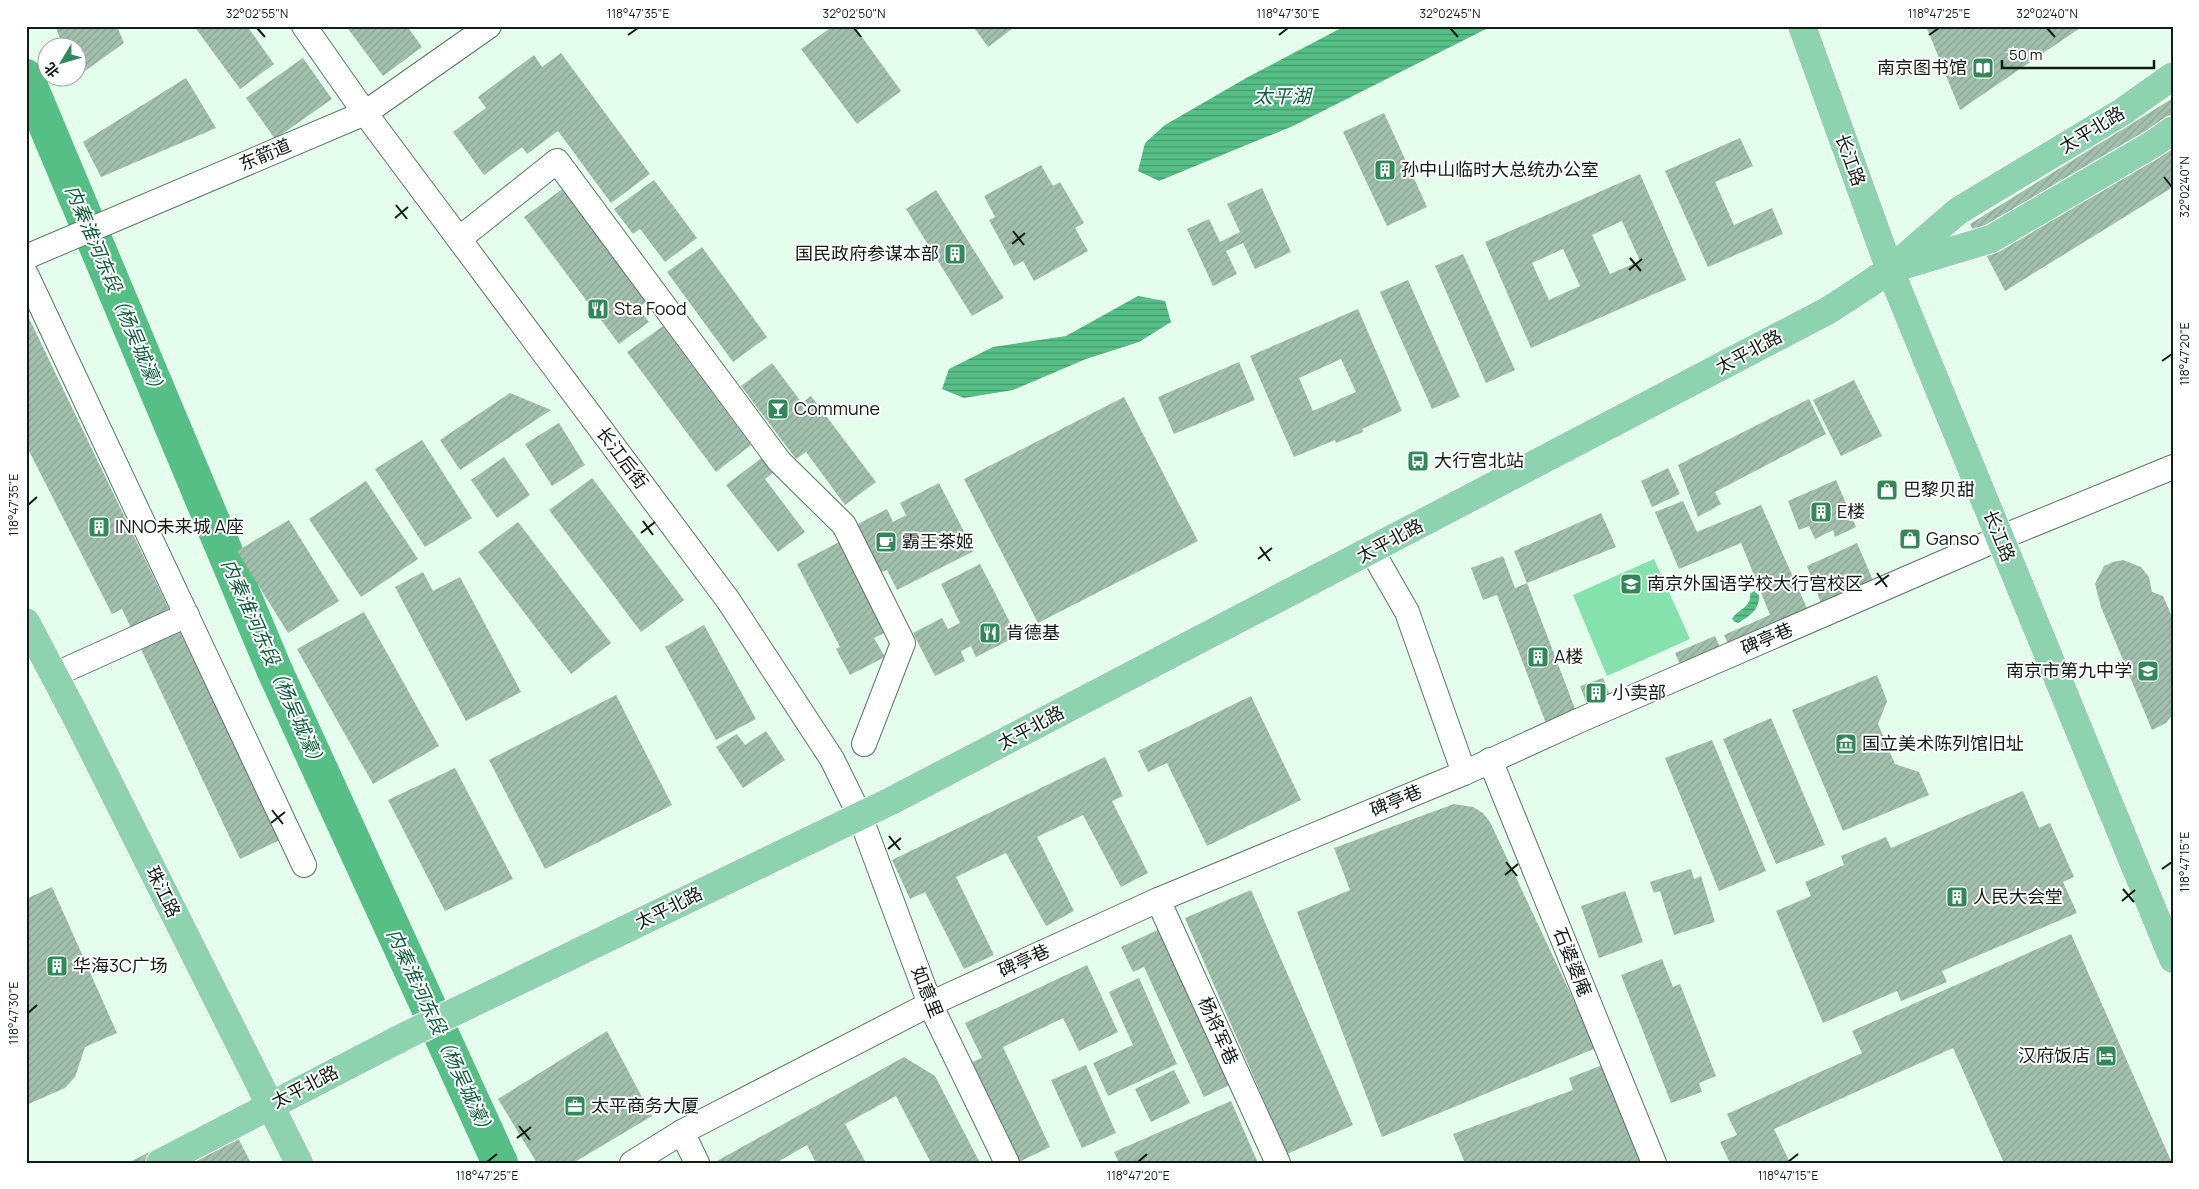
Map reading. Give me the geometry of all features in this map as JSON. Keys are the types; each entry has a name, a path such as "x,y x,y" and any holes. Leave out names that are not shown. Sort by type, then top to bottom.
{"main road":[{"name":"长江路","path":"1802,26 1890,270 2173,959"},
{"name":"太平北路","path":"160,1163 407,1035 860,816 1372,551 1829,310 1890,270 1958,211 2122,112 2173,76"},
{"name":"太平北路","path":"1890,270 1991,239 2153,144 2173,130"},
{"name":"珠江路","path":"26,622 299,1163"}],"street":[{"name":"长江后街","path":"304,26 365,113 728,600 832,759 860,816"},
{"name":"东箭道","path":"26,257 365,113 489,26"},
{"path":"459,239 557,161 779,461 844,525 903,643 864,744"},
{"path":"26,274 304,865"},
{"name":"碑亭巷","path":"632,1163 682,1132 930,1004 1158,900 1464,773 2000,538 2173,467"},
{"path":"1372,551 1407,612 1464,773"},
{"path":"54,675 187,615"},
{"name":"石婆婆庵","path":"1490,760 1654,1163"},
{"name":"如意里","path":"860,816 930,1004 1007,1163"},
{"name":"杨将军巷","path":"1158,900 1278,1163"},
{"path":"682,1132 697,1163"}],"shaded area":[{"path":"1654,559 1690,639 1607,676 1573,595"}],"water":[{"name":"太平湖","path":"1345,26 1486,26 1486,29 1293,126 1159,181 1138,171 1145,143 1165,125 1248,77"},
{"path":"1138,296 1165,301 1171,322 1139,342 1086,359 1013,390 964,398 942,389 949,369 993,347 1066,336"},
{"path":"1754,591 1759,595 1756,608 1750,615 1738,623 1735,622 1732,619 1747,605 1750,594"}],"building":[{"path":"55,26 117,26 124,43 88,69 88,38 60,38"},
{"path":"194,26 247,26 274,64 240,89"},
{"path":"346,26 407,26 422,47 383,76"},
{"path":"833,26 854,26 901,91 857,124 801,49"},
{"path":"973,26 1016,26 988,47"},
{"name":"南京图书馆","path":"1926,26 2083,26 1960,110"},
{"path":"561,53 650,174 611,203 558,131 527,154 522,147 484,175 453,132 486,108 478,97 534,55 542,67"},
{"path":"303,58 332,99 275,139 246,98"},
{"path":"186,78 216,128 101,177 83,142"},
{"path":"2173,98 2173,187 2005,291 1970,224"},
{"name":"孙中山临时大总统办公室","path":"1384,113 1427,207 1387,226 1343,132"},
{"path":"1740,138 1753,166 1715,182 1734,225 1772,208 1783,234 1708,267 1665,171"},
{"path":"1041,165 1053,186 1060,182 1084,223 1075,228 1088,251 1034,281 1023,261 1014,266 989,220 995,217 984,196"},
{"path":"1640,174 1686,280 1531,348 1485,242","holes":["1622,221 1640,261 1610,274 1592,235","1563,249 1580,286 1549,300 1532,263"]},
{"path":"654,180 697,238 665,262 640,229 633,234 614,209"},
{"path":"568,185 651,298 638,308 649,322 619,344 524,217"},
{"path":"1262,188 1291,252 1255,269 1243,243 1226,251 1237,274 1213,286 1187,229 1209,219 1220,242 1240,232 1227,204"},
{"name":"国民政府参谋本部","path":"936,190 1004,298 972,316 906,209"},
{"path":"702,247 767,337 733,362 667,272"},
{"path":"1463,254 1515,370 1486,383 1435,266"},
{"path":"1408,280 1460,397 1432,409 1380,292"},
{"path":"1358,309 1402,411 1362,429 1363,432 1336,443 1335,440 1294,457 1250,356","holes":["1341,359 1356,392 1313,411 1299,378"]},
{"name":"INNO未来城 A座","path":"26,312 280,840 240,859 122,609 112,614 26,445"},
{"path":"663,326 751,445 716,472 627,352"},
{"path":"1239,362 1255,400 1174,434 1158,397"},
{"path":"772,363 802,403 811,396 876,482 845,505 806,452 796,459 741,386"},
{"path":"1854,380 1882,436 1841,456 1813,400"},
{"path":"510,393 551,410 460,470 440,440"},
{"path":"1124,397 1198,541 1038,623 964,479"},
{"path":"1809,399 1826,434 1715,492 1721,504 1698,517 1678,465"},
{"path":"559,423 585,465 552,486 525,444"},
{"path":"422,440 472,518 425,547 375,469"},
{"path":"764,456 775,471 765,479 805,532 778,552 726,485"},
{"path":"504,457 530,495 497,518 471,480"},
{"path":"1668,468 1680,494 1652,507 1641,481"},
{"path":"592,478 684,600 641,632 549,510"},
{"name":"E楼","path":"1836,480 1856,527 1835,537 1833,530 1815,539 1809,526 1799,530 1788,501"},
{"path":"366,481 418,559 361,597 309,519"},
{"path":"939,483 974,551 897,590 887,570 881,572 856,525 887,509 893,522 906,515 900,503"},
{"path":"1683,501 1697,532 1761,505 1810,615 1730,649 1724,635 1770,615 1741,543 1679,569 1655,512"},
{"path":"1601,513 1616,547 1527,583 1514,551"},
{"path":"289,520 339,601 288,633 237,551"},
{"path":"518,522 611,643 571,674 478,552"},
{"path":"843,540 890,630 874,638 885,657 850,675 836,649 840,647 797,564"},
{"path":"1857,543 1878,592 1825,614 1807,566"},
{"name":"A楼","path":"1503,556 1515,588 1527,583 1577,714 1547,726 1497,595 1483,600 1471,568"},
{"path":"2123,560 2141,567 2149,577 2152,592 2163,596 2173,619 2173,714 2166,723 2152,730 2101,607 2095,584 2104,566"},
{"path":"980,564 1017,636 976,657 971,646 961,651 965,661 935,676 913,633 942,618 948,629 960,623 941,584"},
{"path":"423,572 433,591 460,577 521,692 466,721 395,587"},
{"path":"364,612 439,746 373,784 297,649"},
{"path":"704,625 756,719 716,740 665,647"},
{"path":"1715,636 1722,652 1683,671 1675,653"},
{"name":"国立美术陈列馆旧址","path":"1877,675 1887,701 1878,724 1895,764 1919,772 1929,795 1843,831 1792,710"},
{"name":"小卖部","path":"1603,678 1612,700 1589,710 1580,686"},
{"path":"616,695 672,805 545,869 489,760"},
{"path":"1251,696 1301,800 1207,846 1167,763 1148,772 1138,751"},
{"path":"1771,718 1825,845 1776,864 1723,739"},
{"path":"766,731 785,760 743,788 716,747 737,734 745,745"},
{"path":"1712,740 1766,871 1719,891 1665,758"},
{"path":"1105,757 1123,796 1112,801 1148,873 1121,887 1083,815 1037,837 1074,911 1046,926 1006,853 956,877 994,955 964,969 925,892 910,899 892,860"},
{"path":"455,768 513,879 445,911 388,800"},
{"name":"人民大会堂","path":"2023,791 2039,828 2050,823 2074,877 2063,882 2077,913 1942,971 1947,982 1901,1001 1897,991 1823,1023 1776,911 1811,896 1805,882 1844,865 1841,856 1886,837 1891,848"},
{"path":"1454,804 1473,807 1483,813 1490,822 1596,1048 1382,1137 1297,912 1350,890 1334,848"},
{"path":"1691,869 1694,879 1701,876 1715,922 1674,935 1660,891 1654,893 1650,882"},
{"name":"华海3C广场","path":"52,887 117,1033 85,1047 75,1077 65,1088 26,1105 26,899"},
{"path":"1251,890 1353,1125 1287,1154 1185,918"},
{"path":"1625,891 1643,942 1599,958 1581,906"},
{"path":"1164,927 1236,1082 1204,1097 1144,967 1133,972 1121,947"},
{"name":"汉府饭店","path":"2071,934 2172,1163 2004,1163 1953,1048 1774,1129 1790,1163 1730,1163 1720,1142 1737,1135 1727,1114 1862,1053 1852,1031"},
{"path":"1662,959 1673,987 1680,984 1716,1076 1699,1083 1702,1092 1671,1103 1621,975"},
{"path":"1087,965 1118,1032 1079,1051 1063,1018 1003,1047 1050,1147 1019,1162 972,1062 982,1058 965,1023"},
{"path":"1139,978 1177,1064 1108,1096 1093,1063 1133,1045 1109,992"},
{"path":"607,1031 652,1116 573,1163 537,1163 498,1099"},
{"path":"904,1057 935,1076 980,1163 931,1163 896,1096 845,1124 866,1163 816,1163 807,1145 776,1163 719,1163 717,1161"},
{"path":"1605,1064 1643,1163 1465,1163 1453,1134 1573,1090 1569,1078"},
{"path":"1086,1065 1116,1133 1082,1148 1051,1080"},
{"path":"1174,1070 1190,1103 1151,1122 1135,1089"},
{"path":"1231,1101 1258,1163 1119,1163 1114,1152"},
{"path":"225,1113 251,1163 128,1163"}],"waterway":[{"name":"内秦淮河东段（杨吴城濠）","path":"26,77 274,669 500,1163"}],"place":[{"name":"南京图书馆","path":"1983,68"},
{"name":"孙中山临时大总统办公室","path":"1385,170"},
{"name":"国民政府参谋本部","path":"955,254"},
{"name":"Sta Food","path":"598,309"},
{"name":"Commune","path":"778,409"},
{"name":"大行宫北站","path":"1418,461"},
{"name":"巴黎贝甜","path":"1887,490"},
{"name":"E楼","path":"1821,512"},
{"name":"INNO未来城 A座","path":"99,527"},
{"name":"Ganso","path":"1910,539"},
{"name":"霸王茶姬","path":"886,542"},
{"name":"南京外国语学校大行宫校区","path":"1631,584"},
{"name":"肯德基","path":"990,633"},
{"name":"A楼","path":"1538,657"},
{"name":"南京市第九中学","path":"2148,671"},
{"name":"小卖部","path":"1596,693"},
{"name":"国立美术陈列馆旧址","path":"1846,744"},
{"name":"人民大会堂","path":"1957,897"},
{"name":"华海3C广场","path":"57,966"},
{"name":"汉府饭店","path":"2106,1056"},
{"name":"太平商务大厦","path":"575,1106"}]}
